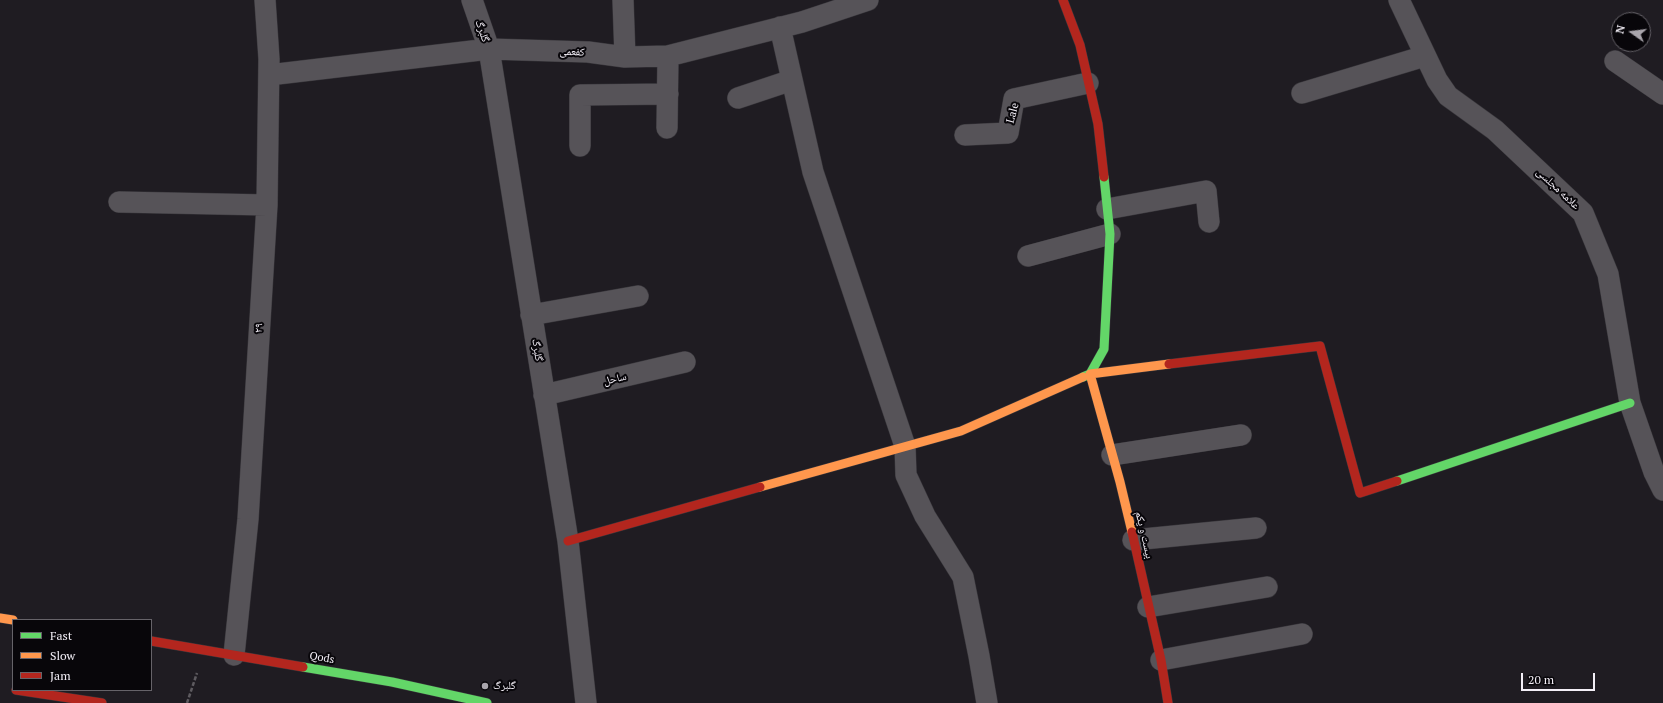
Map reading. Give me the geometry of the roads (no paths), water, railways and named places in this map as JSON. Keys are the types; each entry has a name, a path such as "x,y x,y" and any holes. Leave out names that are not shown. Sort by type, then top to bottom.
{"street":[{"name":"۲۹","path":"234,655 248,519 267,205 269,74 265,0"},
{"name":"گلبرگ","path":"472,0 489,49 568,541 586,703"},
{"path":"623,0 625,57"},
{"path":"1063,0 1080,45 1098,124 1110,234 1104,349 1090,374"},
{"name":"علامه مجلسی","path":"1399,0 1437,80 1448,96 1495,130 1583,213 1608,274 1630,403 1654,472 1663,490"},
{"name":"کفعمی","path":"269,74 489,49 588,52 625,57 668,56 780,27 859,2"},
{"path":"780,27 813,172 905,446 906,475 925,516 963,577 987,703"},
{"path":"667,128 668,56"},
{"path":"1302,93 1425,56"},
{"path":"1615,61 1663,94"},
{"path":"738,98 792,80"},
{"name":"Lale","path":"965,135 1008,133 1014,99 1088,83"},
{"path":"580,146 580,95 668,94"},
{"path":"1107,209 1206,191 1209,222"},
{"path":"119,202 267,205"},
{"path":"1028,256 1110,234"},
{"path":"531,315 638,296"},
{"path":"568,541 961,431 1090,374 1320,346 1360,493 1630,403"},
{"name":"ساحل","path":"544,395 685,362"},
{"name":"بیست و یکم","path":"1090,374 1133,540 1161,660 1168,703"},
{"path":"1112,455 1241,435"},
{"path":"1133,540 1256,528"},
{"path":"1148,607 1267,586"},
{"path":"0,618 12,620"},
{"path":"1161,660 1302,634"},
{"name":"Qods","path":"152,641 392,682 487,703"},
{"path":"25,691 102,703"}],"place":[{"name":"گلبرگ","path":"485,686"}]}
